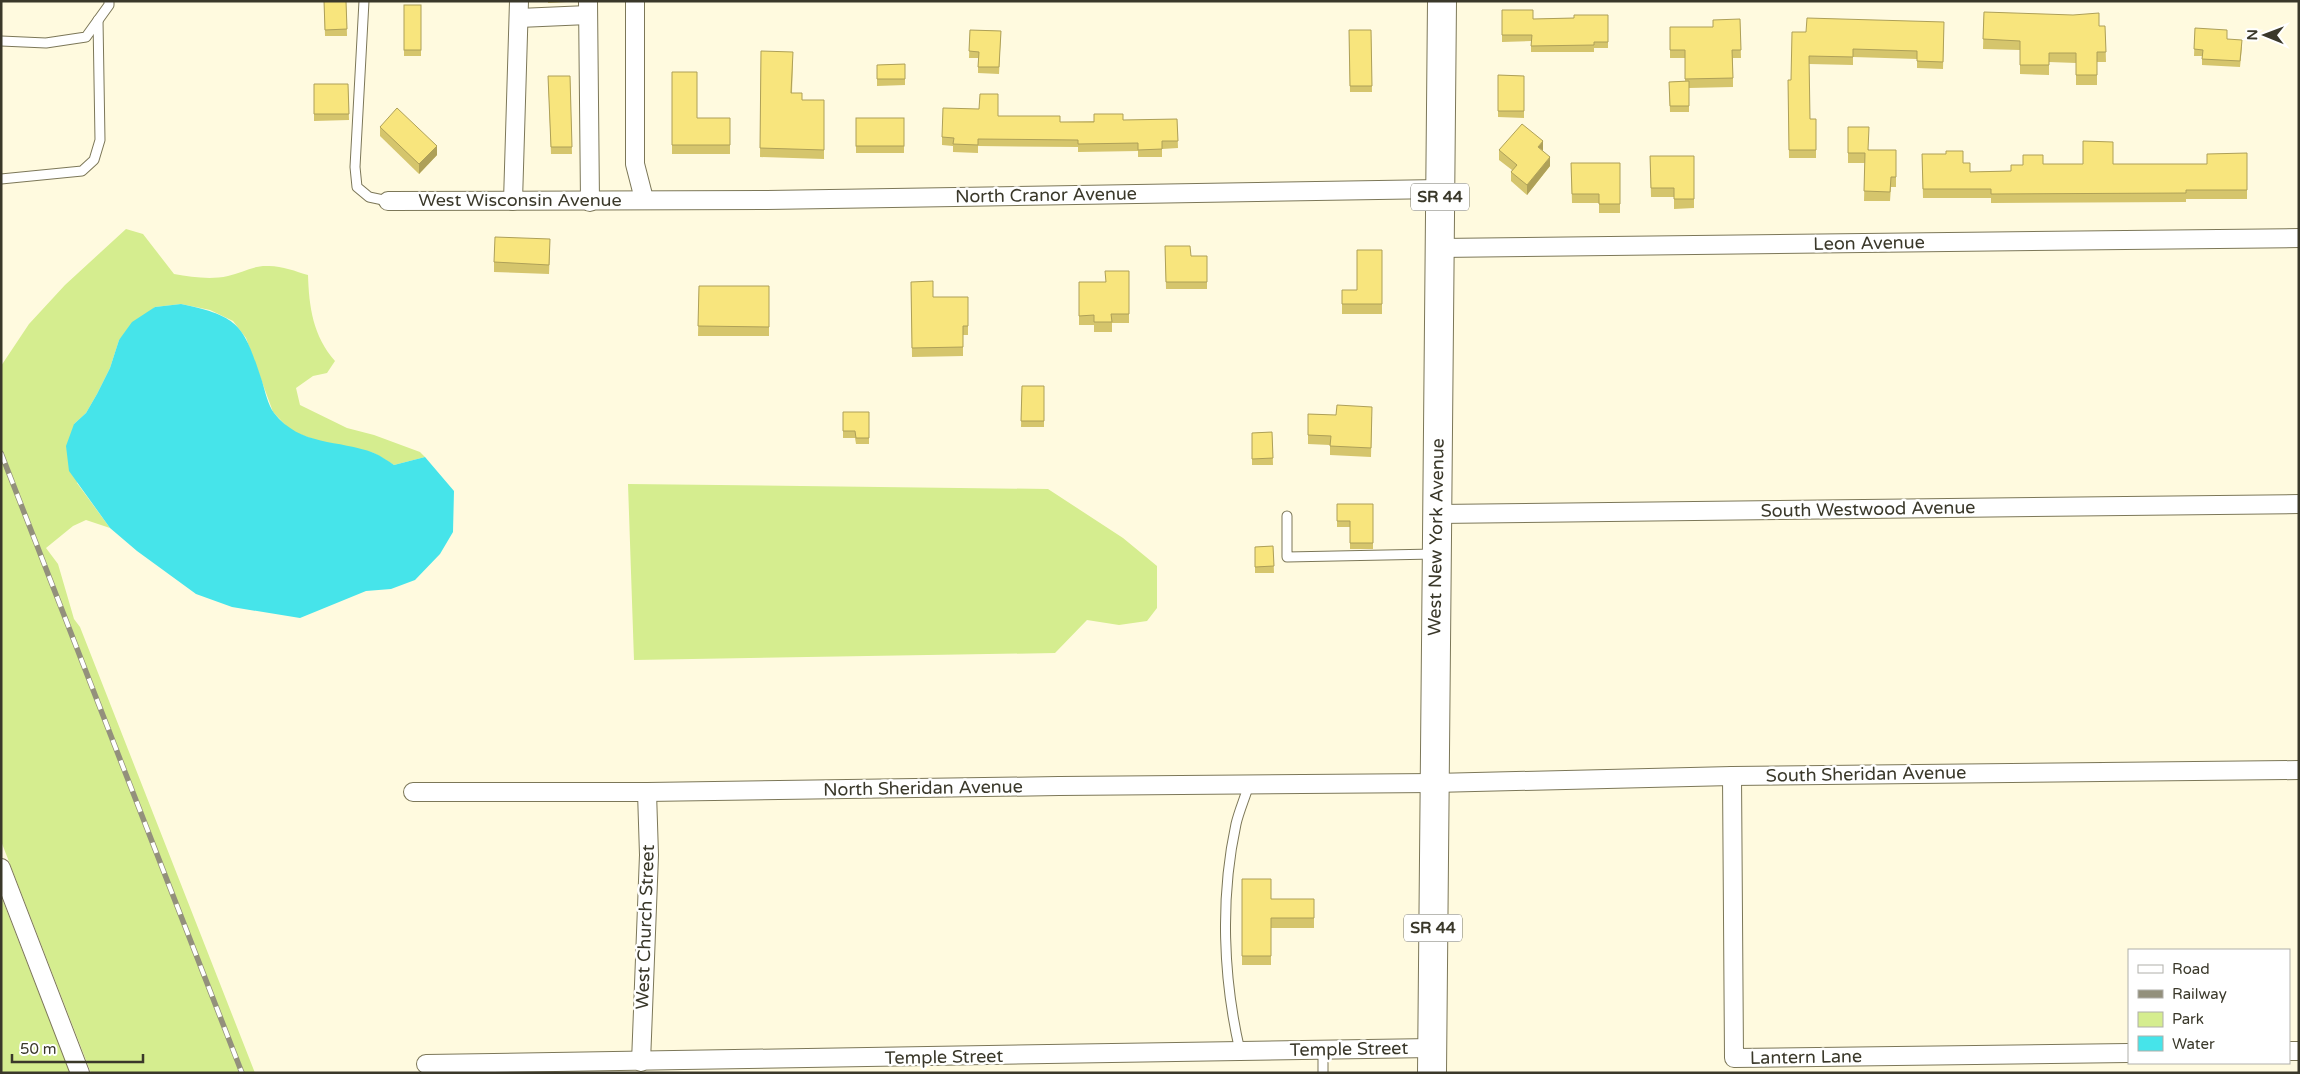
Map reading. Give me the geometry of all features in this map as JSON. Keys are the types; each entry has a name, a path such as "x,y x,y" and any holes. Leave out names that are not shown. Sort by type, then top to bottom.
{"main road":[{"name":"West New York Avenue","path":"1432,1060 1442,1"}],"street":[{"path":"636,1 635,164 648,199"},
{"path":"513,201 519,9 588,8 590,202"},
{"name":"North Cranor Avenue","path":"648,199 767,200 1440,189"},
{"name":"West Wisconsin Avenue","path":"388,201 590,202 648,199"},
{"name":"Leon Avenue","path":"1439,248 2299,238"},
{"name":"South Westwood Avenue","path":"1437,514 2299,504"},
{"name":"South Sheridan Avenue","path":"1434,783 1732,776 2299,770"},
{"name":"Lantern Lane","path":"1732,776 1734,1058 2128,1053"},
{"name":"North Sheridan Avenue","path":"413,792 647,792 1434,783"},
{"name":"West Church Street","path":"641,1062 649,855 647,792"},
{"path":"1,868 80,1073"},
{"name":"Temple Street","path":"426,1064 1323,1050 1432,1060"}],"lane":[{"path":"1,40 46,43 86,37 109,5 109,1"},
{"path":"364,1 356,174 357,188 369,197 388,201"},
{"path":"1,179 82,171 94,160 100,140 98,20"},
{"path":"1287,516 1287,557 1436,554"},
{"path":"1240,1051 1231,1015 1226,953 1227,883 1236,823 1249,784"},
{"path":"1323,1050 1323,1073"}],"green space":[{"path":"126,229 143,234 174,274 215,278 261,266 277,266 308,275 311,310 317,331 335,361 327,373 313,376 296,388 300,405 347,428 374,435 420,452 425,457 394,465 374,453 318,441 291,431 273,412 246,338 233,321 210,310 181,304 155,307 119,340 110,368 97,394 86,413 74,424 77,483 110,528 86,520 73,526 46,548 58,564 74,619 80,627 255,1073 91,1073 1,841 1,366 29,324 65,285"},
{"path":"628,484 1048,489 1123,538 1157,566 1157,608 1147,621 1119,625 1087,620 1055,653 634,660"},
{"path":"1,896 70,1073 1,1073"}],"water":[{"path":"181,304 216,313 237,326 250,347 270,406 285,424 296,432 321,441 374,453 394,465 425,457 454,491 453,532 440,554 415,580 391,589 366,591 300,618 232,607 196,594 137,551 110,528 69,471 66,446 74,424 86,413 97,394 110,368 119,340 132,322 155,307"}],"building":[{"path":"324,1 346,1 347,29 325,30"},
{"path":"404,5 421,5 421,50 404,50"},
{"path":"1502,10 1533,10 1533,19 1574,18 1574,15 1608,15 1608,42 1594,42 1594,45 1531,46 1532,35 1502,35"},
{"path":"1984,12 2073,15 2099,13 2099,26 2105,26 2106,52 2097,52 2097,75 2076,75 2076,53 2049,53 2049,65 2020,65 2020,41 1983,39"},
{"path":"1807,18 1944,22 1943,62 1917,61 1917,51 1853,49 1853,57 1809,56 1810,119 1816,119 1816,150 1789,150 1788,80 1791,80 1792,32 1806,32"},
{"path":"1740,19 1741,50 1732,50 1733,78 1685,79 1685,50 1670,50 1670,27 1713,27 1713,20"},
{"path":"2195,28 2227,30 2227,39 2242,40 2240,61 2202,59 2203,50 2194,49"},
{"path":"970,30 1001,31 999,67 978,67 979,52 969,51"},
{"path":"1349,30 1371,30 1372,86 1350,86"},
{"path":"761,51 793,52 791,93 802,93 802,100 824,100 824,150 760,148"},
{"path":"905,64 905,79 877,79 877,65"},
{"path":"672,72 697,72 697,118 730,118 730,145 672,145"},
{"path":"1498,75 1524,76 1524,111 1498,111"},
{"path":"548,76 570,76 572,147 551,147"},
{"path":"1689,81 1689,106 1670,106 1669,82"},
{"path":"314,84 348,84 349,114 314,114"},
{"path":"980,94 998,94 998,116 1060,116 1060,122 1094,122 1094,114 1123,114 1123,120 1177,119 1178,141 1162,141 1162,149 1138,150 1138,143 1078,144 1078,140 978,139 978,145 953,144 954,138 942,137 943,108 979,109"},
{"path":"397,108 437,146 419,164 380,127"},
{"path":"856,118 904,118 904,146 856,146"},
{"path":"1522,124 1543,141 1538,147 1550,157 1527,185 1511,172 1517,165 1499,150"},
{"path":"1848,127 1869,127 1868,150 1896,150 1896,177 1891,177 1890,192 1864,191 1865,153 1848,153"},
{"path":"2083,141 2113,142 2113,164 2207,164 2207,154 2247,153 2247,190 2186,190 2186,193 1991,194 1991,189 1923,189 1922,154 1946,154 1946,151 1963,151 1963,163 1970,163 1970,172 2011,171 2011,165 2023,165 2023,155 2043,155 2043,164 2083,164"},
{"path":"1650,156 1694,156 1694,199 1674,199 1674,188 1651,188"},
{"path":"1571,163 1620,163 1620,204 1599,204 1599,194 1572,194"},
{"path":"495,237 550,239 549,265 494,262"},
{"path":"1165,246 1190,246 1191,256 1207,256 1207,282 1166,282"},
{"path":"1357,250 1382,250 1382,304 1342,304 1342,290 1357,290"},
{"path":"1105,271 1129,271 1129,314 1111,314 1112,322 1094,322 1094,315 1079,316 1079,282 1106,282"},
{"path":"933,281 933,297 968,297 968,326 963,326 963,347 912,348 911,282"},
{"path":"699,286 769,286 769,327 698,326"},
{"path":"1022,386 1044,386 1044,421 1021,421"},
{"path":"1337,405 1372,407 1371,448 1330,446 1331,436 1308,435 1308,414 1336,415"},
{"path":"843,412 869,412 869,438 856,438 855,431 843,431"},
{"path":"1272,432 1273,458 1252,459 1252,433"},
{"path":"1337,504 1373,504 1373,543 1350,543 1350,521 1337,521"},
{"path":"1273,546 1274,566 1255,567 1255,547"},
{"path":"1242,879 1271,879 1271,899 1314,899 1314,918 1271,918 1271,956 1242,956"}],"railway":[{"path":"1,453 242,1073"}]}
